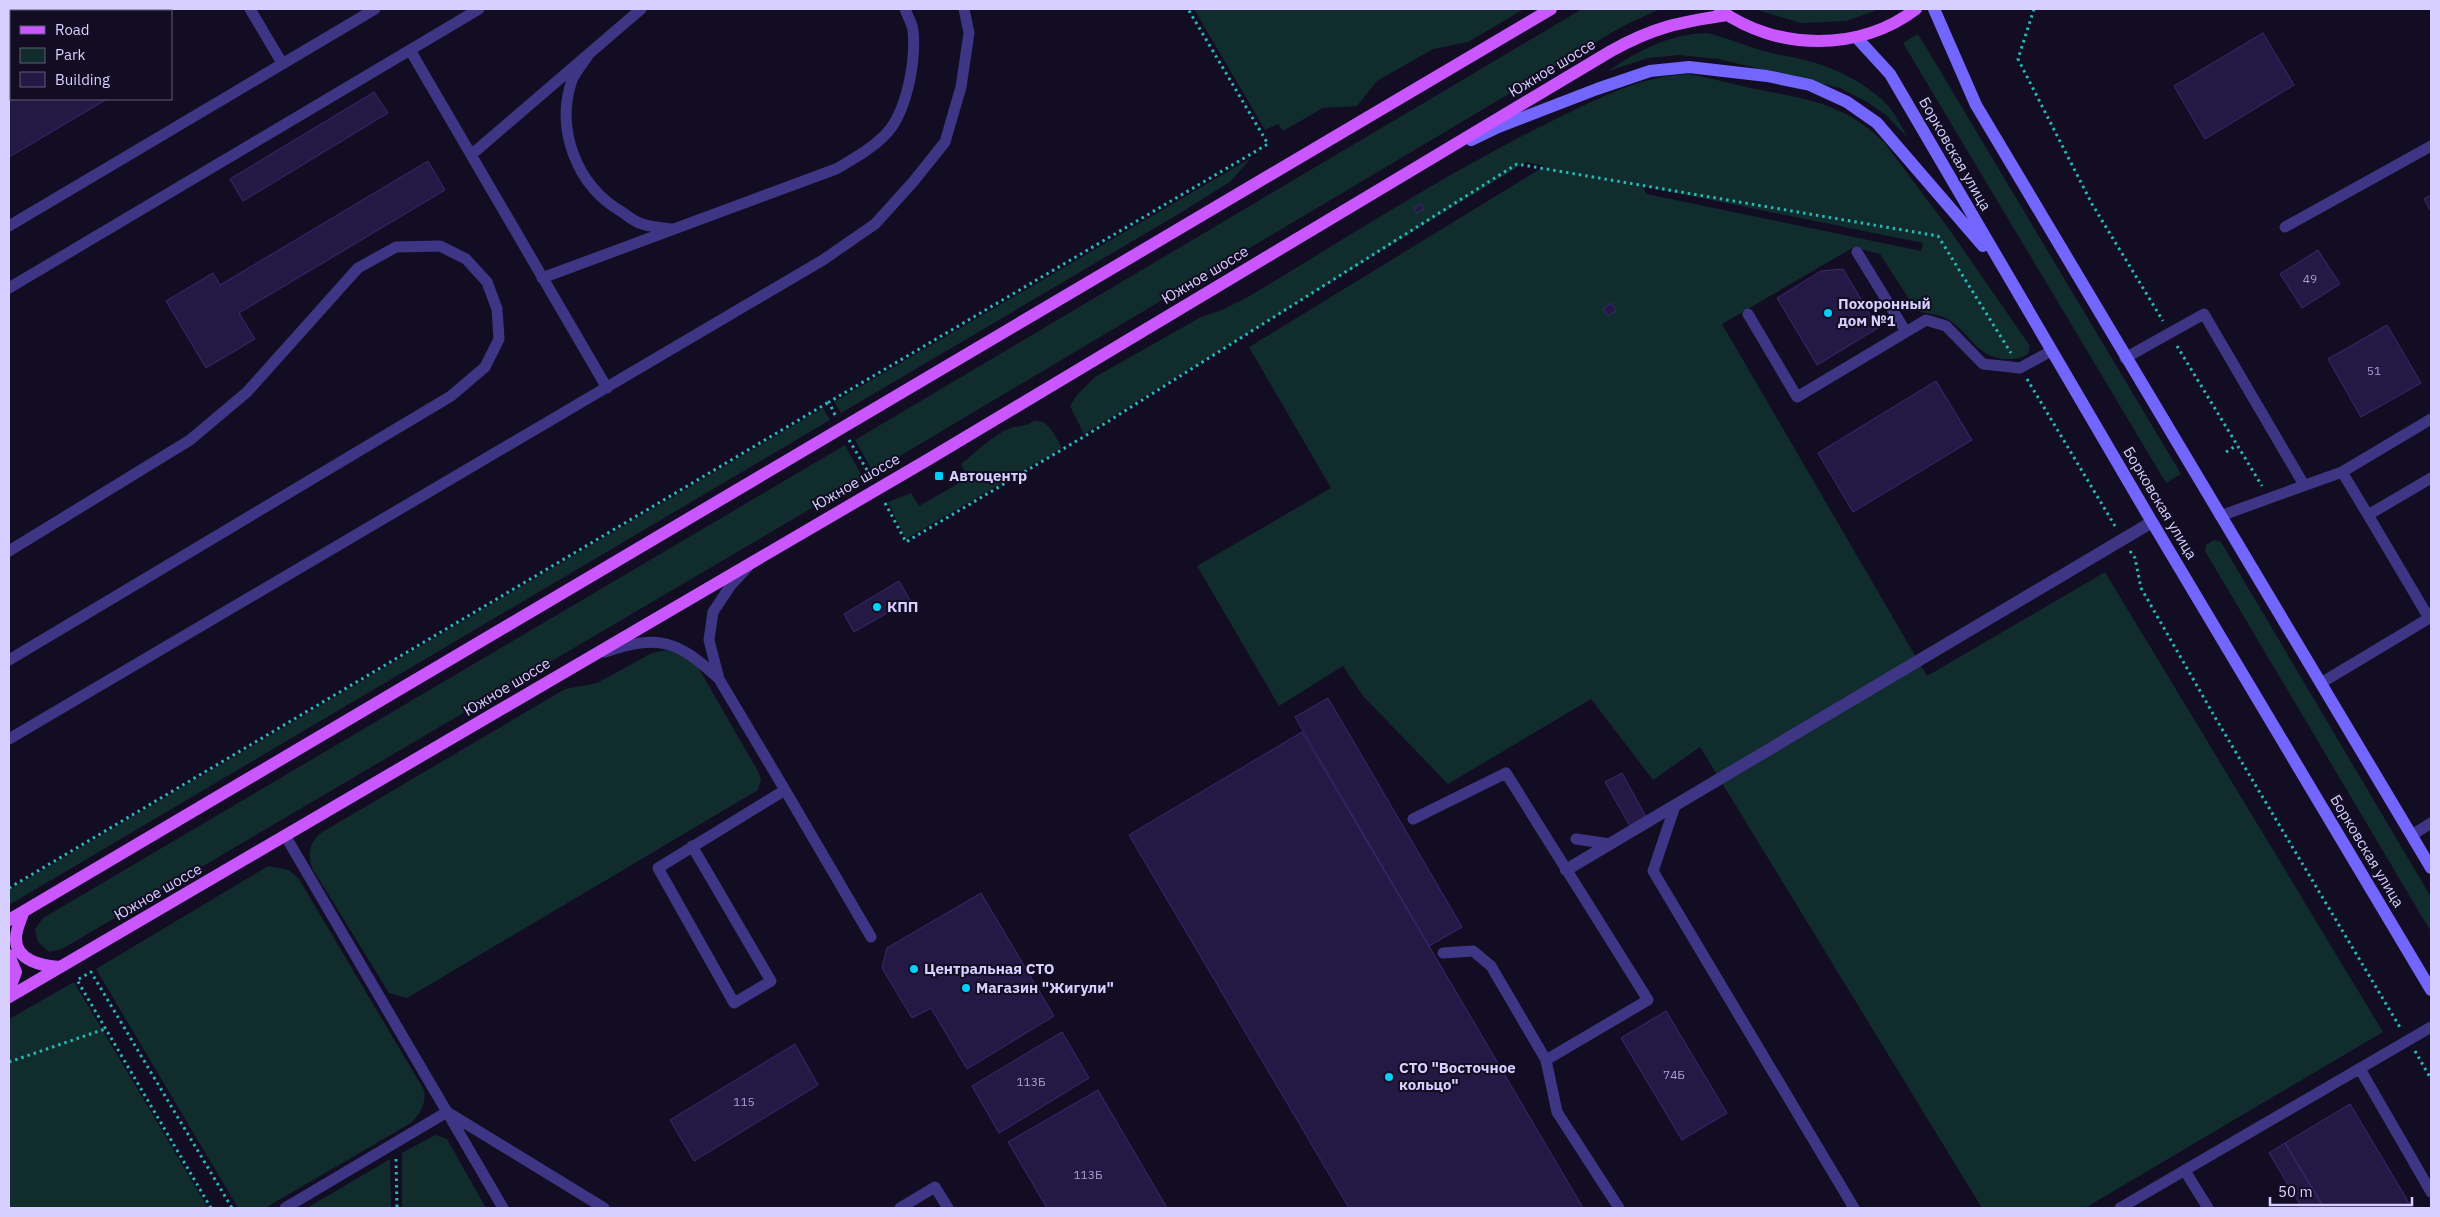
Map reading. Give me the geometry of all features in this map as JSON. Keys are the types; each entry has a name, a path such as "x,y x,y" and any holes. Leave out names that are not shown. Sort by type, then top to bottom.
{"main road":[{"path":"9,920 1551,9"},
{"path":"1723,12 1756,29 1799,41 1828,42 1856,37 1896,21 1916,9"},
{"path":"1934,9 1976,105 2125,358 2431,868"},
{"name":"Южное шоссе","path":"9,998 286,837 1641,35 1674,23 1723,12"},
{"name":"Борковская улица","path":"1856,37 1890,74 2051,351 2431,990"},
{"path":"1411,171 1496,128 1597,89 1650,71 1689,67 1767,76 1810,85 1847,102 1877,123 2006,273"},
{"path":"24,911 16,939 20,950 26,958 34,963 60,967"},
{"path":"9,955 16,972 9,991"}],"street":[{"path":"1566,870 2152,522"}],"lane":[{"path":"250,9 282,63"},
{"path":"9,226 374,9"},
{"path":"9,288 479,9"},
{"path":"471,155 641,9"},
{"path":"542,278 836,169 862,154 886,135 910,83 913,28 905,9"},
{"path":"9,739 823,260 875,224 914,182 945,142 961,87 969,34 964,9"},
{"path":"410,50 606,388"},
{"path":"589,54 573,78 568,103 567,126 570,147 579,166 592,190 616,209 641,224 672,229"},
{"path":"2285,227 2431,146"},
{"path":"9,551 190,440 247,392 358,268 396,247 440,246 466,259 487,282 497,309 500,339 485,367 451,396 9,660"},
{"path":"1857,252 1906,332"},
{"path":"1748,314 1798,396 1926,320 1946,326 1983,364 2020,368 2051,351"},
{"path":"2125,358 2204,314 2304,486"},
{"path":"2220,516 2342,472 2431,419"},
{"path":"2321,683 2430,617 2342,472"},
{"path":"2368,515 2431,478"},
{"path":"756,559 731,584 713,612 709,640 719,679 871,937"},
{"path":"587,658 626,645 650,641 673,645 695,657 719,679"},
{"path":"1413,819 1506,773 1648,1000 1546,1060"},
{"path":"692,846 771,981 734,1003 658,868 692,846 785,790"},
{"path":"1675,806 1653,871 1854,1208"},
{"path":"2412,835 2431,823"},
{"path":"286,837 503,1208"},
{"path":"1576,839 1610,844"},
{"path":"1443,953 1473,951 1492,966 1546,1060 1557,1112 1619,1208"},
{"path":"2120,1208 2431,1027"},
{"path":"2360,1069 2431,1192"},
{"path":"285,1208 447,1112"},
{"path":"447,1112 604,1208"},
{"path":"2185,1171 2208,1208"},
{"path":"900,1208 935,1187 948,1208"}],"path":[{"path":"9,888 1268,144 1188,9"},
{"path":"2034,9 2018,59 2092,204 2269,498"},
{"path":"829,402 906,542 1086,436 1517,164 1938,236 2135,558 2141,588 2216,719 2431,1078"},
{"path":"2226,452 2237,445"},
{"path":"211,1208 77,980 91,972 232,1208"},
{"path":"9,1062 105,1029"},
{"path":"395,1143 397,1208"}],"green space":[{"path":"1194,9 1524,9 1468,42 1433,49 1377,81 1357,106 1323,108 1283,131 1278,124 1265,130"},
{"path":"1582,9 1660,9 1623,26 873,472 855,440"},
{"path":"1754,9 1879,9 1847,21 1801,23"},
{"path":"1706,33 1760,50 1807,60 1844,74 1874,93 1893,111 1908,138 1886,115 1867,102 1840,88 1718,59 1679,55 1648,58 1608,71 1631,56 1666,40"},
{"path":"1918,34 2181,474 2166,483 1903,43"},
{"path":"1689,74 1820,103 1852,117 1868,128 1884,142 1949,229 2030,346 2028,354 2023,357 2005,359 1987,354 1949,320 1941,316 1916,310 1880,254 1854,247 1722,324 1927,676 2105,572 2383,1032 2085,1208 1982,1208 1700,747 1653,780 1591,699 1448,784 1363,696 1343,666 1279,706 1197,566 1331,488 1249,347 1545,166 1526,162 1084,434 1070,406 1077,395 1095,377 1201,317 1222,310 1248,297 1473,162 1550,122 1618,90 1653,79","holes":["1642,186 1923,243 1921,251 1647,194"]},
{"path":"1251,158 1231,181 1182,212 841,413 834,402"},
{"path":"823,408 830,420 9,905 9,890"},
{"path":"1034,421 1039,421 1048,426 1062,448 906,539 888,502 911,493 919,506 968,478 961,464 990,440 1008,429 1027,425"},
{"path":"845,445 863,478 62,949 49,952 38,942 35,929 43,918"},
{"path":"2214,540 2221,542 2431,897 2431,932 2205,551 2206,545"},
{"path":"666,650 676,652 698,667 759,773 761,779 758,790 407,998 389,993 312,868 310,850 319,834 565,689 597,683 652,653"},
{"path":"268,866 289,870 299,879 424,1090 424,1100 418,1116 411,1123 265,1208 238,1208 96,969"},
{"path":"74,982 208,1208 9,1208 9,1019"},
{"path":"435,1135 447,1139 486,1208 402,1208 402,1153"},
{"path":"390,1159 391,1208 307,1208"}],"building":[{"path":"9,9 120,9 10,10 10,100 105,100 9,157"},
{"path":"2263,33 2294,85 2205,139 2174,86"},
{"path":"374,92 388,113 243,201 230,179"},
{"path":"428,161 445,190 239,313 255,339 206,368 166,301 213,273 220,285"},
{"path":"2431,195 2431,212 2424,199"},
{"path":"1421,204 1424,209 1417,213 1414,208"},
{"path":"2318,250 2340,284 2302,308 2280,274"},
{"name":"Похоронный дом №1","path":"1843,269 1878,328 1817,365 1777,298 1821,271"},
{"path":"1611,303 1616,311 1608,316 1603,309"},
{"path":"2387,325 2421,383 2361,417 2328,359"},
{"path":"1936,381 1972,440 1853,512 1818,453"},
{"name":"КПП","path":"899,581 910,600 854,632 844,614"},
{"path":"1328,698 1462,927 1429,946 1295,717"},
{"name":"СТО \"Восточное кольцо\"","path":"1302,732 1583,1208 1349,1208 1129,835"},
{"path":"1622,773 1651,826 1635,835 1605,782"},
{"name":"Магазин \"Жигули\"","path":"981,893 1054,1016 967,1069 931,1008 912,1018 882,968 887,948"},
{"path":"1666,1011 1727,1113 1682,1140 1621,1038"},
{"path":"1062,1032 1089,1078 999,1133 972,1086"},
{"path":"795,1044 818,1085 694,1161 670,1120"},
{"path":"1098,1090 1167,1208 1047,1208 1008,1142"},
{"path":"2350,1104 2412,1208 2324,1208 2285,1143"},
{"path":"2285,1143 2324,1208 2302,1208 2269,1153"}],"place":[{"name":"Похоронный дом №1","path":"1828,313"},
{"name":"Автоцентр","path":"939,476"},
{"name":"КПП","path":"877,607"},
{"name":"Центральная СТО","path":"914,969"},
{"name":"Магазин \"Жигули\"","path":"966,988"},
{"name":"СТО \"Восточное кольцо\"","path":"1389,1077"}]}
